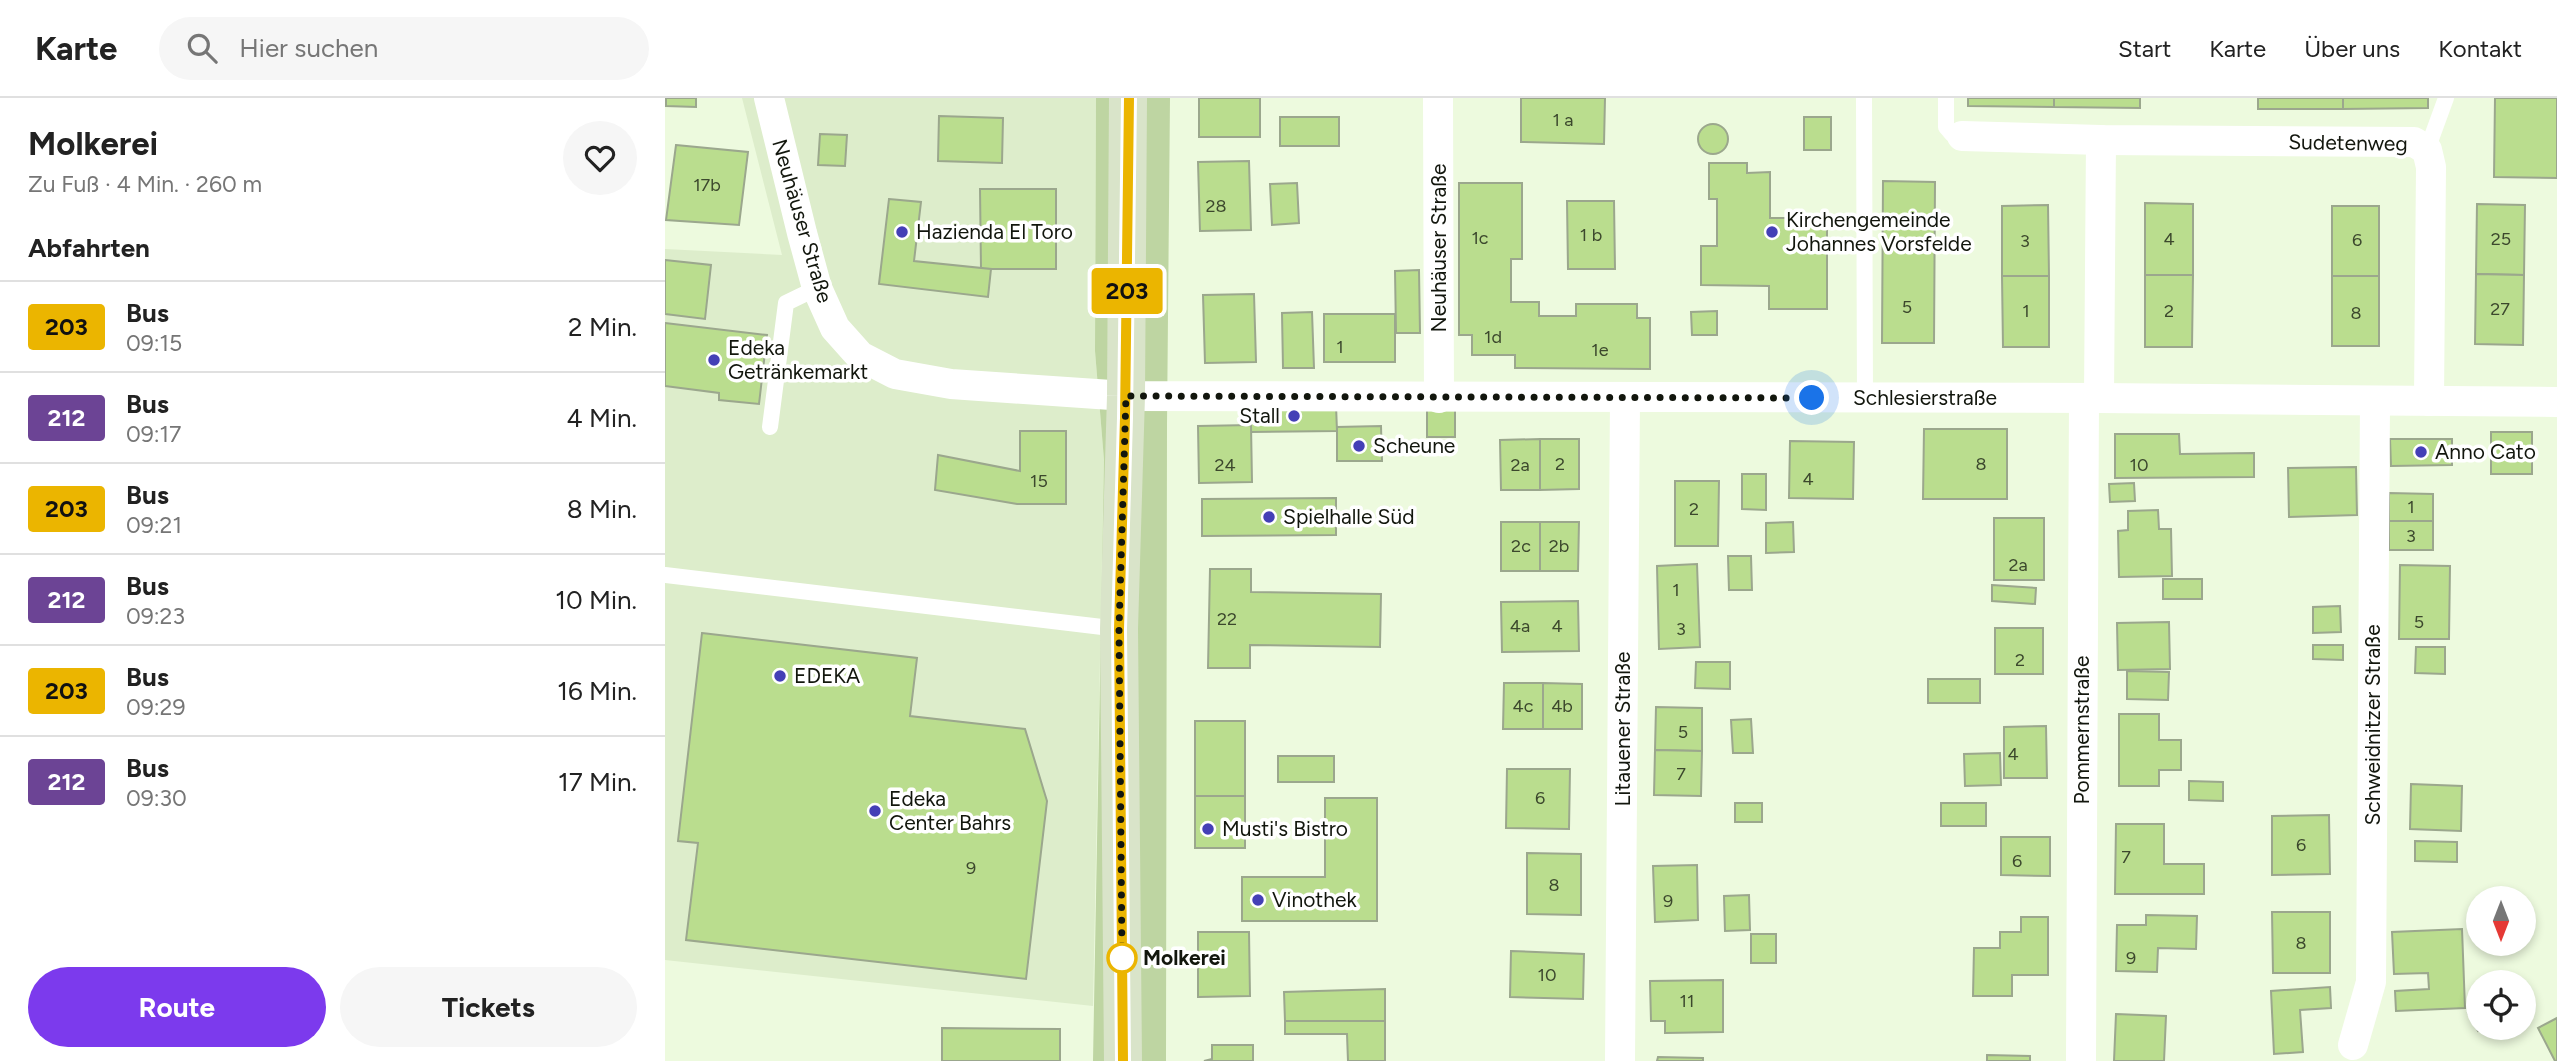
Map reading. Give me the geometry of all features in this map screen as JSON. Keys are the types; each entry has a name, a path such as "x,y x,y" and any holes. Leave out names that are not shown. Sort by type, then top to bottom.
{"main road":[{"path":"1123,1061 1119,629 1126,396 1129,98"}],"street":[{"name":"Neuhäuser Straße","path":"769,98 817,288 835,328 860,356 895,374 951,384 1126,396"},
{"name":"Neuhäuser Straße","path":"1438,98 1439,398"},
{"name":"Sudetenweg","path":"1962,136 2101,141 2414,142 2427,150 2431,167 2429,401"},
{"path":"2092,398 2101,141"},
{"name":"Schlesierstraße","path":"1126,396 2557,401"},
{"name":"Litauener Straße","path":"1620,1061 1625,398"},
{"name":"Pommernstraße","path":"2081,1061 2092,398"},
{"name":"Schweidnitzer Straße","path":"2353,1045 2371,982 2375,401"}],"lane":[{"path":"1864,98 1865,398"},
{"path":"1946,98 1945,127 1952,134 1962,136"},
{"path":"2427,150 2446,98"},
{"path":"770,427 786,303 817,288"},
{"path":"665,575 1119,629"}],"shaded area":[{"path":"742,98 1096,98 1095,351 1104,460 1093,1006 665,960 665,249 782,255"},
{"path":"1096,98 1170,98 1166,1061 1093,1061 1104,460 1095,351"}],"building":[{"path":"666,98 696,98 696,107 666,106"},
{"path":"1199,98 1260,98 1260,137 1199,137"},
{"path":"1521,98 1605,98 1604,144 1521,142"},
{"path":"1968,98 2054,98 2054,107 1968,106"},
{"path":"2054,98 2140,98 2140,108 2054,107"},
{"path":"2258,98 2343,98 2343,109 2258,109"},
{"path":"2343,98 2428,98 2428,108 2343,109"},
{"path":"2495,98 2557,98 2557,178 2494,177"},
{"path":"939,116 1003,118 1002,163 938,161"},
{"path":"1280,117 1339,117 1339,146 1280,146"},
{"path":"1804,117 1831,117 1831,150 1804,150"},
{"path":"1713,124 1724,128 1728,139 1724,150 1713,154 1702,150 1698,139 1702,128"},
{"path":"820,134 847,135 845,166 818,165"},
{"path":"676,145 748,152 739,225 666,220"},
{"path":"1249,161 1251,230 1200,231 1198,162"},
{"name":"Kirchengemeinde Johannes Vorsfelde","path":"1709,163 1747,163 1747,173 1770,172 1770,218 1827,218 1827,309 1769,309 1769,286 1701,285 1701,246 1717,246 1717,199 1709,199"},
{"path":"1883,181 1935,182 1934,343 1882,343"},
{"path":"1297,183 1299,223 1272,225 1270,184"},
{"path":"1459,183 1522,183 1522,259 1511,259 1511,302 1539,302 1539,316 1576,316 1576,304 1637,304 1637,318 1650,318 1650,369 1515,368 1515,355 1472,355 1472,335 1459,335"},
{"path":"980,189 1056,189 1056,269 981,269"},
{"name":"Hazienda El Toro","path":"889,199 921,202 914,261 991,269 988,297 879,284"},
{"path":"1567,201 1614,201 1615,269 1568,269"},
{"path":"2145,203 2193,204 2193,275 2145,275"},
{"path":"2477,204 2525,205 2524,275 2476,274"},
{"path":"2048,205 2049,276 2002,276 2002,206"},
{"path":"2332,206 2379,206 2379,276 2332,276"},
{"path":"665,260 711,265 705,319 665,314"},
{"path":"1419,270 1420,333 1396,333 1395,271"},
{"path":"2476,274 2524,275 2523,345 2475,344"},
{"path":"2145,275 2193,275 2192,347 2145,347"},
{"path":"2002,276 2049,276 2049,347 2003,347"},
{"path":"2332,276 2379,276 2379,346 2332,346"},
{"path":"1254,294 1256,362 1205,363 1203,295"},
{"path":"1717,311 1717,335 1692,335 1691,312"},
{"path":"1312,312 1314,368 1283,368 1282,313"},
{"path":"1324,314 1395,314 1395,362 1324,362"},
{"name":"Edeka Getränkemarkt","path":"665,323 767,335 759,404 719,400 719,393 665,386"},
{"name":"Stall","path":"1336,405 1337,431 1251,432 1251,407"},
{"path":"1427,410 1455,410 1455,437 1427,437"},
{"path":"1251,425 1252,482 1199,483 1198,426"},
{"name":"Scheune","path":"1381,426 1382,461 1337,461 1337,427"},
{"path":"1924,429 2007,429 2007,499 1923,499"},
{"path":"1020,431 1066,431 1066,504 1017,504 935,490 938,455 1020,471"},
{"path":"2491,432 2532,432 2532,474 2491,474"},
{"path":"2115,434 2179,434 2180,454 2254,453 2254,477 2115,478"},
{"path":"1540,439 1540,490 1501,490 1500,440"},
{"path":"1540,439 1579,439 1579,489 1540,490"},
{"name":"Anno Cato","path":"2390,439 2452,439 2452,465 2391,466"},
{"path":"1790,441 1854,442 1853,499 1789,498"},
{"path":"2356,467 2357,515 2289,517 2288,468"},
{"path":"1742,474 1766,474 1766,510 1742,509"},
{"path":"1675,481 1719,481 1718,546 1675,546"},
{"path":"2134,483 2135,501 2110,502 2109,484"},
{"path":"2389,493 2433,494 2433,521 2389,521"},
{"name":"Spielhalle Süd","path":"1336,498 1336,535 1202,536 1202,499"},
{"path":"2158,510 2159,529 2171,529 2172,576 2119,577 2118,531 2128,530 2128,511"},
{"path":"1994,518 2044,518 2044,580 1994,580"},
{"path":"2389,521 2433,521 2433,550 2389,550"},
{"path":"1501,522 1540,522 1540,571 1501,571"},
{"path":"1540,522 1579,522 1578,571 1540,571"},
{"path":"1793,522 1794,552 1766,553 1766,523"},
{"path":"1728,556 1751,556 1752,590 1729,590"},
{"path":"1697,564 1700,647 1659,649 1657,566"},
{"path":"2400,565 2450,566 2449,639 2399,639"},
{"path":"1210,569 1251,569 1251,592 1381,594 1380,647 1250,645 1250,668 1208,668"},
{"path":"2163,579 2202,579 2202,599 2163,599"},
{"path":"1992,585 2036,588 2035,604 1992,601"},
{"path":"1578,601 1579,651 1502,652 1501,602"},
{"path":"2340,606 2341,632 2313,633 2313,607"},
{"path":"2169,622 2170,669 2118,670 2117,623"},
{"path":"1995,628 2043,628 2043,674 1995,674"},
{"path":"702,633 917,658 910,716 1025,729 1047,801 1026,979 686,940 698,843 678,841"},
{"path":"2313,645 2343,645 2343,660 2313,659"},
{"path":"2416,647 2445,647 2445,674 2415,673"},
{"path":"1696,662 1730,662 1730,689 1695,688"},
{"path":"2127,671 2169,672 2168,700 2127,699"},
{"path":"1928,679 1980,679 1980,703 1928,703"},
{"path":"1504,683 1543,683 1543,729 1503,729"},
{"path":"1543,683 1582,684 1582,729 1543,729"},
{"path":"1656,707 1702,708 1702,751 1655,750"},
{"path":"2119,714 2159,714 2159,740 2181,740 2181,770 2159,770 2159,786 2119,786"},
{"path":"1751,719 1753,753 1733,753 1731,720"},
{"path":"1195,721 1245,721 1245,796 1195,796"},
{"path":"2046,726 2047,778 2004,778 2004,727"},
{"path":"1655,750 1702,751 1701,796 1654,795"},
{"path":"2000,753 2001,785 1965,786 1964,754"},
{"path":"1278,756 1334,756 1334,782 1278,782"},
{"path":"1507,769 1570,769 1569,829 1506,828"},
{"path":"2189,781 2223,782 2223,801 2189,800"},
{"path":"2411,784 2462,786 2461,831 2410,829"},
{"path":"1195,796 1245,796 1245,848 1195,848"},
{"path":"1325,798 1377,798 1377,921 1242,921 1242,877 1325,877"},
{"path":"1735,803 1762,803 1762,822 1735,822"},
{"path":"1941,803 1986,803 1986,826 1941,826"},
{"path":"2329,815 2330,874 2272,875 2272,816"},
{"path":"2116,824 2164,824 2164,864 2204,864 2204,894 2115,894"},
{"path":"2001,837 2050,837 2050,876 2001,875"},
{"path":"2415,841 2457,842 2457,862 2415,861"},
{"path":"1527,853 1581,854 1581,915 1527,914"},
{"path":"1697,865 1698,920 1655,922 1653,866"},
{"path":"1749,895 1750,930 1725,931 1724,896"},
{"path":"2272,912 2330,912 2330,973 2273,973"},
{"path":"2146,915 2197,916 2196,949 2158,948 2157,972 2116,971 2117,925 2146,925"},
{"path":"2021,917 2048,917 2048,975 2012,975 2012,996 1973,996 1974,948 2000,948 2000,932 2021,932"},
{"path":"2462,929 2465,1008 2396,1011 2395,991 2429,989 2428,973 2394,974 2392,932"},
{"path":"1198,932 1249,932 1250,996 1198,997"},
{"path":"1751,934 1776,934 1776,963 1751,963"},
{"path":"1511,951 1584,954 1583,999 1510,997"},
{"path":"1723,980 1723,1032 1665,1033 1665,1021 1651,1021 1650,981"},
{"path":"2330,987 2331,1008 2300,1010 2303,1052 2274,1054 2271,991"},
{"path":"1385,989 1385,1021 1285,1021 1284,992"},
{"path":"2116,1014 2166,1016 2164,1061 2114,1061"},
{"path":"2557,1018 2557,1061 2555,1061 2538,1028"},
{"path":"1285,1021 1385,1021 1385,1061 1348,1061 1347,1034 1285,1034"},
{"path":"942,1028 1060,1029 1060,1061 942,1061"},
{"path":"1212,1045 1253,1045 1253,1061 1204,1061 1212,1059"},
{"path":"1987,1055 2030,1056 2030,1061 1987,1061"},
{"path":"1658,1057 1703,1058 1703,1061 1657,1061"}],"bus line":[{"name":"203","path":"1123,1061 1119,629 1124,485 1129,98"}],"place":[{"name":"Hazienda El Toro","path":"902,232"},
{"name":"Kirchengemeinde Johannes Vorsfelde","path":"1772,232"},
{"name":"Edeka Getränkemarkt","path":"714,360"},
{"name":"Stall","path":"1294,416"},
{"name":"Scheune","path":"1359,446"},
{"name":"Anno Cato","path":"2421,452"},
{"name":"Spielhalle Süd","path":"1269,517"},
{"name":"EDEKA","path":"780,676"},
{"name":"Edeka Center Bahrs","path":"875,811"},
{"name":"Musti's Bistro","path":"1208,829"},
{"name":"Vinothek","path":"1258,900"},
{"name":"Molkerei","path":"1122,958"}],"route":[{"path":"1122,958 1119,629 1126,396 1812,398"}]}
